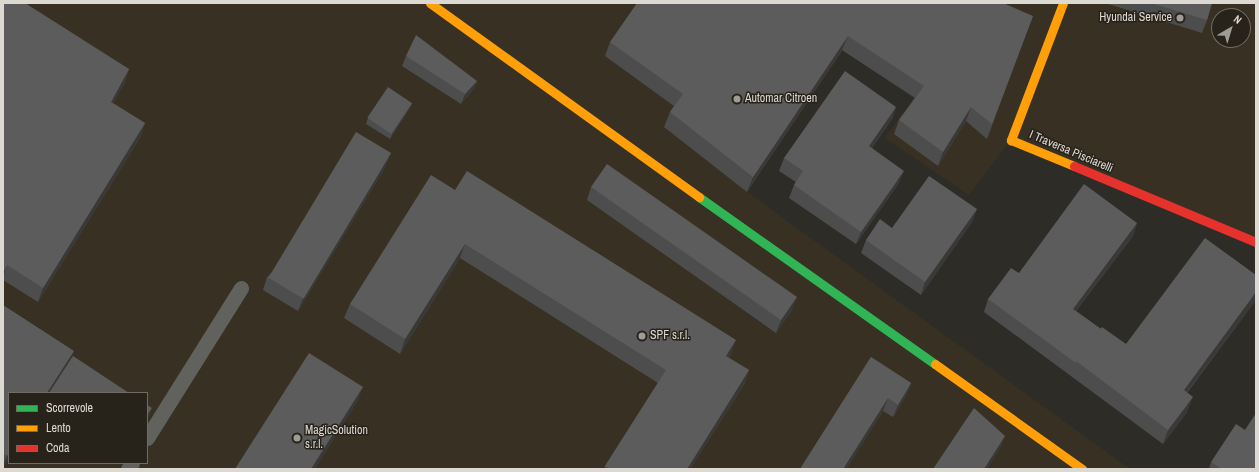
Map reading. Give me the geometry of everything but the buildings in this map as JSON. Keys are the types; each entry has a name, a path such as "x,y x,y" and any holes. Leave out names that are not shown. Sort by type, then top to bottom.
{"street":[{"path":"430,3 490,48 1082,469"},
{"name":"I Traversa Pisciarelli","path":"1064,3 1011,140 1256,242"}],"lane":[{"path":"148,436 241,288"}],"shaded area":[{"path":"3,3 1256,3 1256,242 1011,140 969,195 885,138 914,97 843,51 747,192 1130,469 3,469"}],"traffic: fast":[{"path":"699,197 935,364"}],"traffic: slow":[{"path":"430,3 699,197"},
{"path":"1063,3 1011,140 1074,166"},
{"path":"935,364 1082,469"}],"traffic: jam":[{"path":"1074,166 1256,242"}],"place":[{"name":"Hyundai Service","path":"1180,18"},
{"name":"Automar Citroen","path":"737,99"},
{"name":"SPF s.r.l.","path":"642,336"},
{"name":"MagicSolution s.r.l.","path":"297,438"}]}
